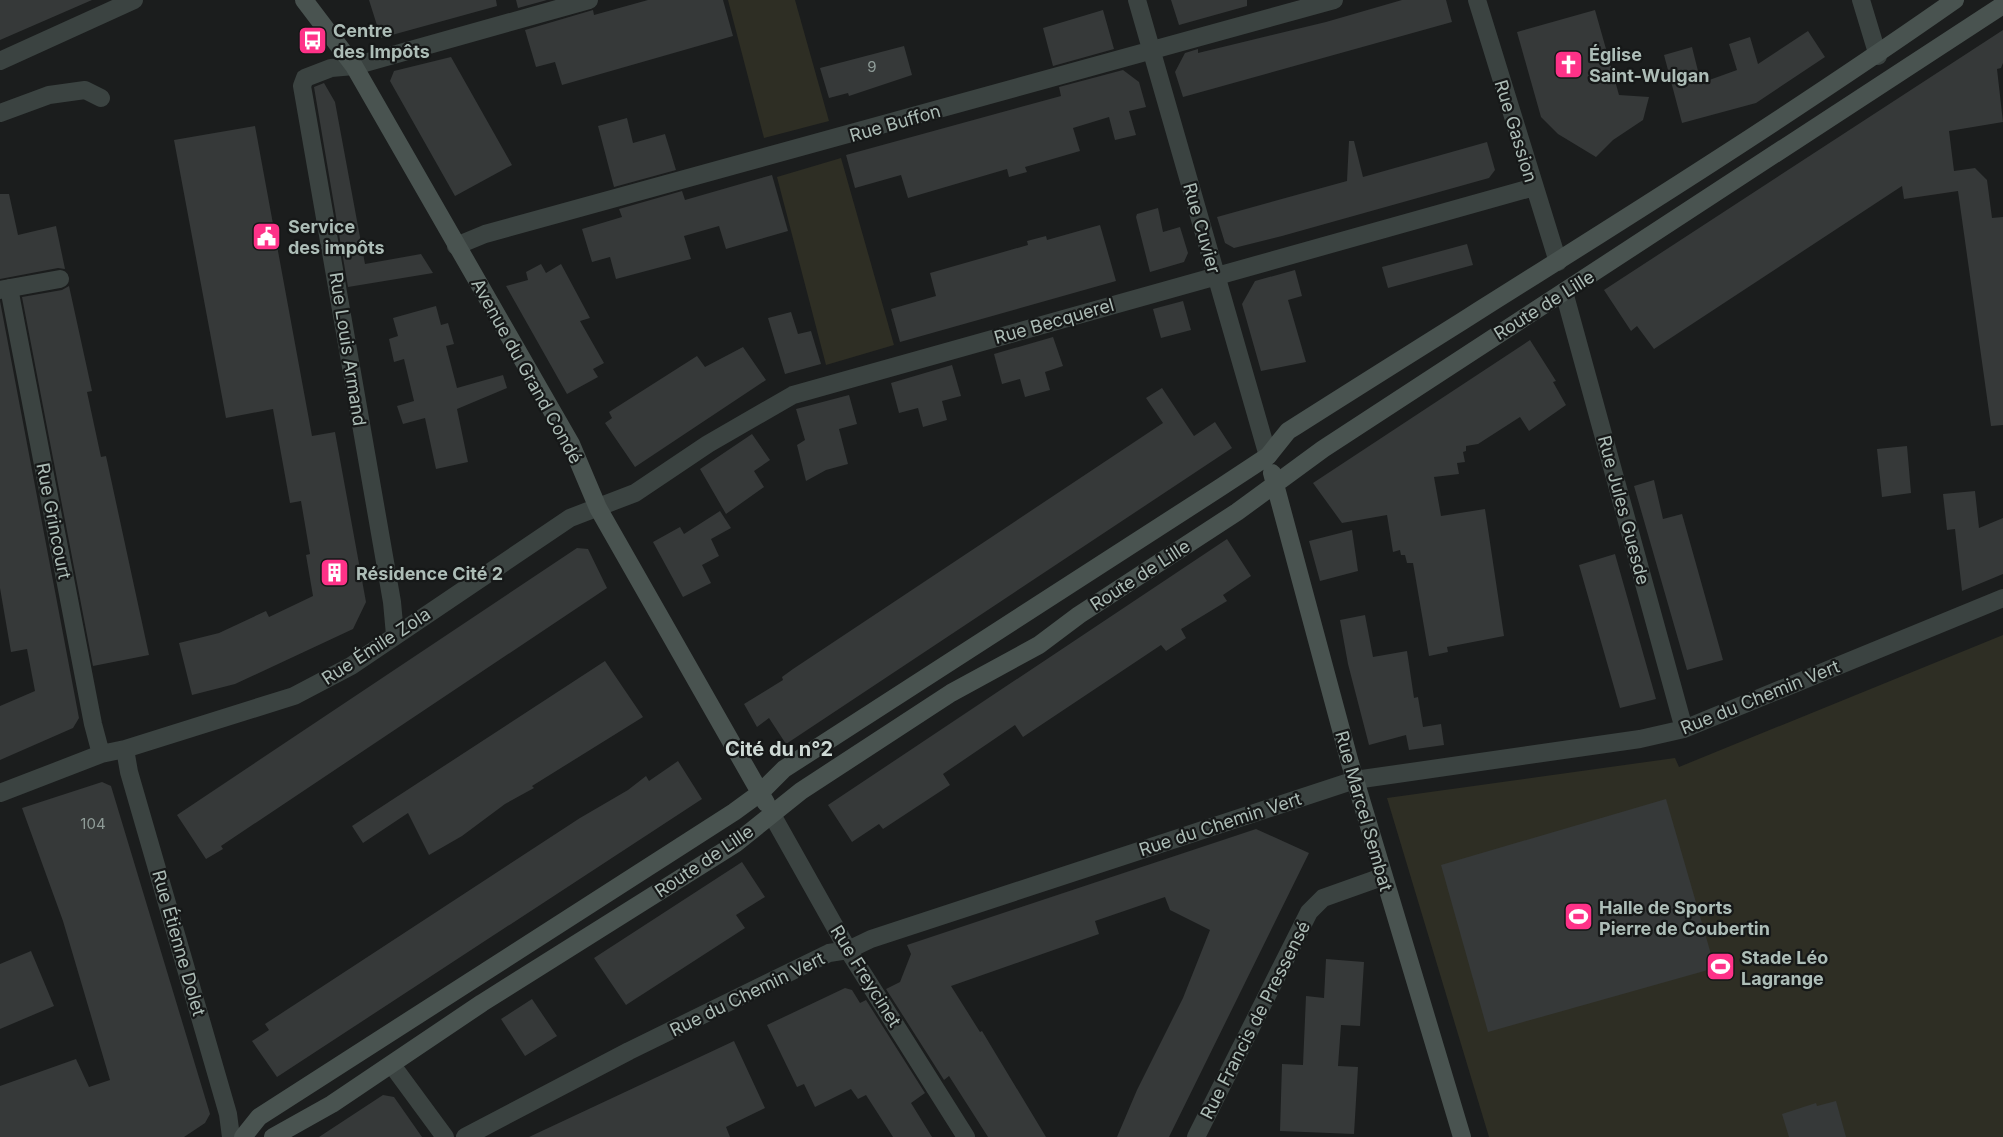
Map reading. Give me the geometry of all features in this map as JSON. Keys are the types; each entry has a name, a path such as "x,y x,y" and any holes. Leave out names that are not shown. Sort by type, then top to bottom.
{"main road":[{"name":"Avenue du Grand Condé","path":"304,0 354,66 571,444 598,508 771,813"},
{"name":"Route de Lille","path":"243,1137 259,1117 597,902 760,793 784,769 1268,456 1288,431 1558,262 1878,56 1955,0"},
{"name":"Route de Lille","path":"273,1137 322,1110 482,1003 735,844 771,813 951,693 1039,645 1080,615 1237,512 1274,482 2003,5"},
{"name":"Rue Marcel Sembat","path":"1268,456 1382,877 1462,1137"}],"street":[{"path":"0,61 134,0"},
{"path":"354,66 589,0"},
{"name":"Rue Cuvier","path":"1137,0 1268,456"},
{"name":"Rue Buffon","path":"456,246 485,234 1334,0"},
{"name":"Rue Gassion","path":"1477,0 1558,262"},
{"path":"1861,0 1878,56"},
{"name":"Rue Louis Armand","path":"354,66 331,68 305,78 302,86 332,247 395,635"},
{"path":"0,113 49,95 85,90 101,98"},
{"name":"Rue Becquerel","path":"598,508 635,493 708,444 793,395 1534,188"},
{"name":"Rue Grincourt","path":"60,279 5,289 101,754"},
{"name":"Rue Jules Guesde","path":"1564,292 1684,729"},
{"name":"Rue Émile Zola","path":"0,794 101,754 125,749 294,696 351,666 570,518 598,508"},
{"name":"Rue du Chemin Vert","path":"465,1137 629,1051 829,953 848,950 871,939 1355,780 1640,739 1684,729 2003,598"},
{"name":"Rue Étienne Dolet","path":"125,749 129,772 228,1114 231,1137"},
{"name":"Rue Freycinet","path":"771,813 848,950 966,1137"},
{"name":"Rue Francis de Pressensé","path":"1196,1137 1309,912 1323,898 1382,877"},
{"path":"392,1065 445,1137"}],"shaded area":[{"path":"728,0 795,0 829,121 764,138"},
{"path":"841,158 894,345 826,365 777,177"},
{"name":"Stade Léo Lagrange","path":"2003,635 2003,1137 1489,1137 1387,798 1675,758 1679,767"}],"building":[{"path":"0,0 92,0 0,40"},
{"path":"369,0 496,0 497,6 381,38"},
{"path":"516,0 547,0 518,8"},
{"path":"648,0 723,0 733,36 562,85 555,62 536,67 525,30 593,10 594,15"},
{"path":"1171,0 1247,0 1247,6 1179,25"},
{"path":"1402,0 1446,0 1452,22 1183,97 1175,72 1185,53 1198,49 1198,53 1326,22"},
{"path":"1103,10 1114,49 1053,66 1043,28"},
{"name":"Église Saint-Wulgan","path":"1595,10 1619,95 1649,97 1643,120 1613,140 1596,157 1558,134 1541,117 1517,32"},
{"path":"2003,30 2003,63 2001,68 1997,69 2003,122 1949,131 1954,171 1975,168 1987,180 1992,218 2003,217 2003,425 1991,426 1958,191 1904,199 1902,186 1654,349 1637,326 1631,331 1604,290"},
{"path":"1808,31 1825,57 1756,103 1682,123 1664,55 1692,47 1701,83 1737,70 1729,44 1750,37 1758,64"},
{"path":"904,46 912,75 849,96 848,93 829,98 820,68"},
{"path":"451,57 512,165 455,196 390,81 394,71"},
{"path":"1123,70 1139,82 1146,107 1129,111 1136,135 1115,140 1109,117 1073,128 1080,151 1025,167 1027,172 1009,177 1007,169 908,198 901,175 855,188 846,155 1061,96 1059,87"},
{"path":"324,83 335,102 365,264 421,254 433,273 348,287 314,87"},
{"path":"627,118 633,143 665,134 676,170 614,187 598,126"},
{"path":"255,126 312,436 335,432 366,602 353,629 235,684 192,695 179,643 219,633 266,611 269,617 313,596 306,555 310,554 301,501 290,503 273,409 226,418 174,140"},
{"path":"1349,141 1354,141 1363,177 1487,142 1495,170 1489,178 1282,236 1234,248 1225,243 1217,217 1347,181"},
{"path":"772,175 788,231 726,249 719,226 684,236 691,259 616,279 610,257 592,262 582,229 622,217 619,209 682,191 685,200"},
{"path":"0,194 9,194 18,235 56,226 65,269 58,268 0,279"},
{"path":"1158,208 1163,232 1180,227 1188,253 1184,262 1150,272 1136,217 1137,214"},
{"path":"1100,225 1116,281 900,342 891,309 936,296 930,273 1028,245 1027,241 1046,236 1047,240"},
{"path":"1467,244 1473,265 1388,288 1382,267"},
{"path":"541,264 546,273 561,264 590,318 580,321 604,363 593,369 598,377 567,394 506,286 528,280 526,272"},
{"path":"1295,270 1302,296 1288,300 1306,362 1261,371 1242,304 1255,281"},
{"path":"69,286 92,391 87,392 101,457 106,456 149,655 93,666 22,297 62,290"},
{"path":"0,301 79,718 73,728 0,760 0,706 35,691 27,649 11,652 0,588"},
{"path":"1183,301 1191,330 1161,338 1153,309"},
{"path":"436,306 441,325 448,323 454,344 446,346 457,388 503,375 507,388 457,409 468,462 436,469 425,418 403,424 397,406 414,401 404,359 394,362 389,339 398,336 393,318"},
{"path":"791,312 798,334 811,331 821,364 785,374 768,318"},
{"path":"1053,337 1063,366 1045,372 1050,390 1025,397 1020,379 1002,384 994,354"},
{"path":"1530,340 1556,381 1553,382 1566,405 1529,431 1520,417 1478,444 1466,446 1466,451 1463,452 1465,462 1457,463 1459,474 1434,477 1441,516 1485,509 1504,636 1447,647 1448,652 1429,656 1413,563 1407,563 1405,555 1401,555 1400,550 1393,552 1387,515 1342,523 1313,483"},
{"path":"743,347 766,380 635,467 605,423 612,418 609,412 697,356 705,367"},
{"path":"952,365 961,396 942,401 947,420 923,427 918,408 899,413 891,383"},
{"path":"1162,388 1194,436 1215,422 1232,448 786,744 769,718 757,727 744,704 1163,423 1146,398"},
{"path":"849,395 857,424 839,429 848,464 826,470 806,481 797,445 805,440 796,409"},
{"path":"752,434 770,460 754,471 764,487 726,514 700,469"},
{"path":"1907,446 1911,493 1882,497 1877,449"},
{"path":"1654,480 1663,519 1682,514 1723,660 1687,670 1634,486"},
{"path":"1975,491 1979,528 2003,518 2003,574 1962,591 1955,529 1947,530 1943,494"},
{"path":"720,511 731,528 711,539 719,556 702,565 711,583 683,597 653,542 680,527 684,534"},
{"path":"1352,530 1358,571 1320,581 1309,541"},
{"path":"1227,539 1251,576 1223,595 1227,601 1181,629 1186,638 1166,651 1161,645 1023,737 1015,725 943,774 950,785 883,829 879,824 852,842 828,805"},
{"path":"577,548 588,549 607,588 221,846 223,849 206,859 177,815"},
{"path":"1615,554 1656,699 1620,708 1579,565"},
{"path":"1365,615 1373,657 1407,651 1414,698 1418,697 1423,727 1441,724 1444,745 1409,750 1406,735 1369,745 1348,664 1340,620"},
{"path":"605,661 643,717 532,786 534,788 505,804 462,836 429,855 408,813 363,843 352,826"},
{"path":"678,761 702,799 277,1077 252,1041 269,1030 265,1024 580,818 628,790 646,776 649,781"},
{"path":"102,782 111,786 210,1114 205,1123 184,1137 0,1137 0,1086 76,1059 89,1087 110,1080 63,921 22,808"},
{"name":"Halle de Sports Pierre de Coubertin","path":"1666,799 1715,968 1488,1032 1441,865"},
{"path":"1256,829 1309,853 1169,1137 1117,1137 1137,1090 1183,998 1210,930 1170,910 1165,897 1095,921 1099,934 951,986 980,1032 982,1031 1046,1137 988,1137 949,1076 944,1080 886,989 900,982 911,954 907,945"},
{"path":"742,862 765,897 736,915 745,928 626,1005 594,958"},
{"path":"31,951 54,1006 0,1029 0,964"},
{"path":"1326,959 1364,962 1360,1026 1341,1025 1338,1066 1358,1067 1354,1134 1280,1131 1282,1064 1303,1065 1306,996 1324,998"},
{"path":"845,988 852,990 860,1003 866,1000 925,1093 911,1103 932,1137 893,1137 866,1095 858,1099 851,1089 815,1107 804,1084 797,1087 767,1025"},
{"path":"532,999 557,1036 525,1056 501,1019"},
{"path":"734,1041 765,1108 726,1127 730,1137 529,1137"},
{"path":"383,1095 394,1097 422,1137 319,1137"},
{"path":"1836,1101 1846,1137 1789,1137 1782,1114 1816,1103 1817,1106"}],"place":[{"name":"Centre des Impôts","path":"312,40"},
{"name":"Église Saint-Wulgan","path":"1568,64"},
{"name":"Service des impôts","path":"267,236"},
{"name":"Résidence Cité 2","path":"335,573"},
{"name":"Halle de Sports Pierre de Coubertin","path":"1578,917"},
{"name":"Stade Léo Lagrange","path":"1720,967"}],"district":[{"name":"Cité du n°2","path":"779,749"}]}
